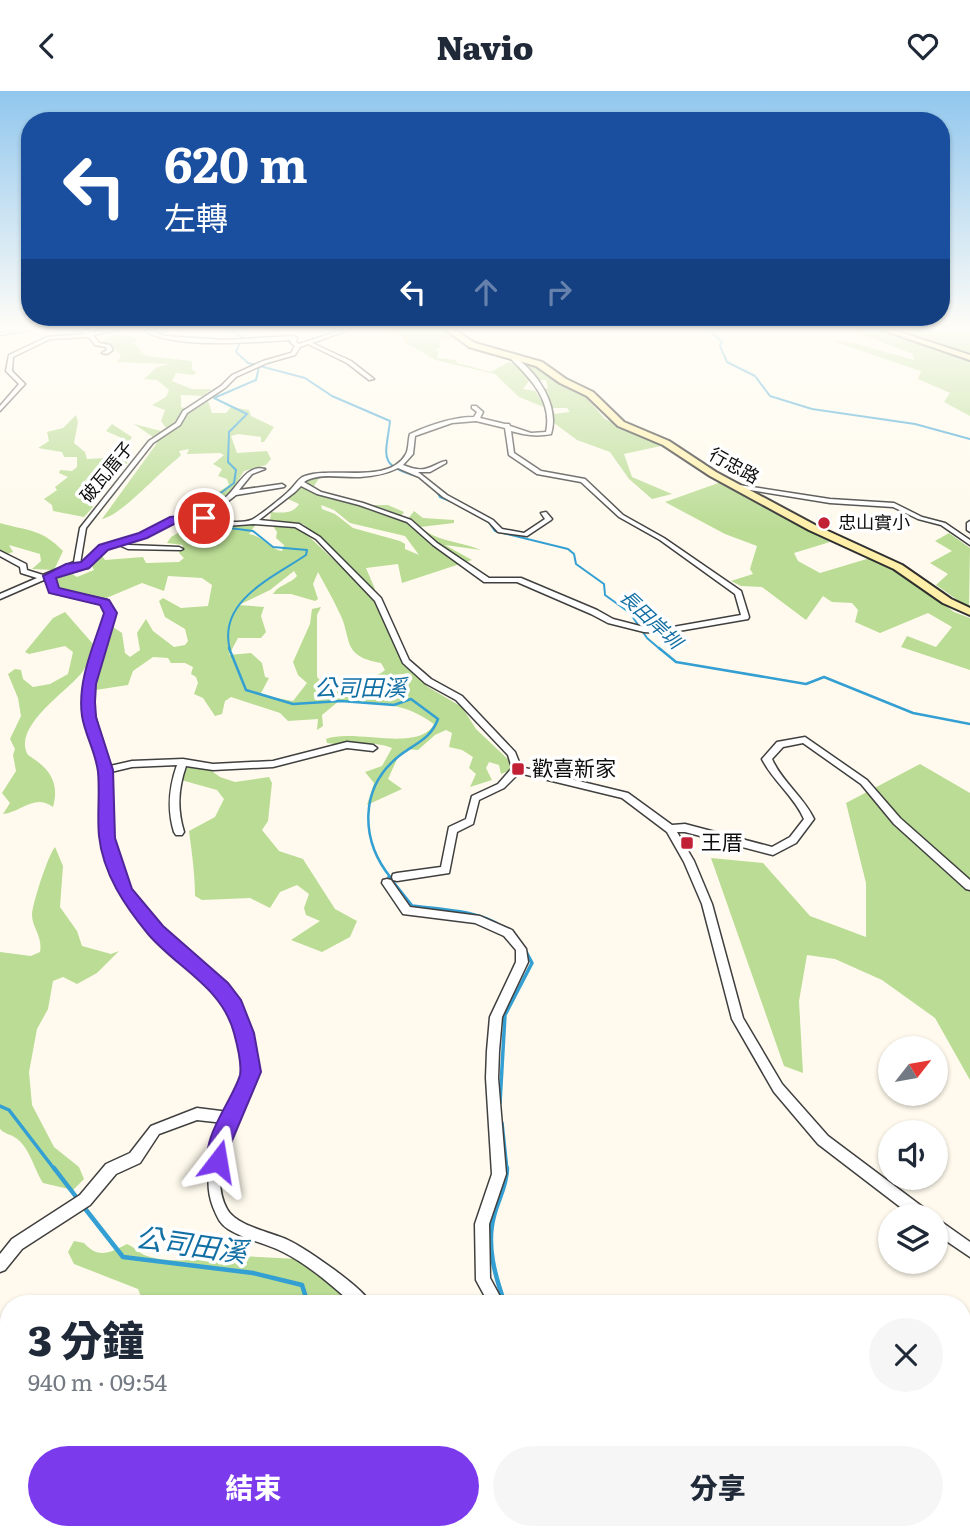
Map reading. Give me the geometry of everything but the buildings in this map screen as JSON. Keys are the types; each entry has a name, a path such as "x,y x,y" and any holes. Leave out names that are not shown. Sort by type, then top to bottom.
{"street":[{"name":"破瓦厝子","path":"70,567 80,559 83,528 151,442 178,424 185,411 208,397"},
{"path":"396,467 410,454 412,435 442,425 476,419 508,425 533,435 544,435 551,430 549,407 543,397"},
{"name":"行忠路","path":"593,397 621,424 666,443 813,528 898,567 947,601 970,613"},
{"path":"474,407 480,412 476,419"},
{"path":"301,483 319,493 409,521 425,532 435,544 487,580 518,580 594,612 604,620 639,630 666,632 745,617 743,601 738,593 662,539 621,516 583,479 539,473 511,454 508,425"},
{"path":"253,522 304,478 316,475 359,477 396,467 423,472 444,462"},
{"path":"396,467 421,475 445,496 491,521 500,531 518,536 529,534 549,519 544,513"},
{"path":"204,519 233,493 250,473 262,469"},
{"path":"233,493 282,486"},
{"path":"739,487 830,501 894,505 920,518 943,524 970,543"},
{"path":"0,597 70,567 85,566 103,548 143,535 174,519 204,519 225,524 253,522 297,525 318,538 378,600 406,661 428,681 459,698 512,754 517,769"},
{"path":"970,523 970,530"},
{"path":"119,542 128,547 179,549"},
{"path":"0,553 15,560 24,571 46,577 53,590 104,602 110,613 89,684 88,702 89,717 106,770 107,838 125,892 157,932 222,989 238,1015 251,1072 221,1143 216,1179 219,1207 225,1219 288,1247 331,1275 354,1295"},
{"path":"670,829 685,828 773,851 793,840 809,819 786,785 772,774 767,759 780,744 804,740 864,782 897,821 970,886"},
{"path":"106,770 132,764 183,762 213,767 273,764 347,745 373,748"},
{"path":"178,832 172,812 174,787 183,762"},
{"path":"517,769 625,795 670,829 689,861 707,905 738,1019 778,1088 823,1140 907,1204"},
{"path":"492,1295 483,1280 481,1224 499,1174 492,1078 496,1017 522,962 521,949 508,933 476,919 407,911 392,880 445,870 452,830 470,821 475,798 500,786 517,769"},
{"path":"0,1265 17,1244 72,1212 85,1201 111,1169 135,1158 155,1130 197,1114 230,1118"},
{"path":"948,1234 970,1250"}],"green space":[{"path":"166,397 181,397 181,407 187,409 209,397 216,397 208,401 212,413 226,413 231,407 249,410 251,416 274,427 264,442 261,442 261,437 238,434 231,436 237,453 267,451 271,459 266,465 244,471 237,482 239,492 204,502 229,485 227,479 218,476 222,469 213,464 224,455 187,454 189,449 179,451 181,455 130,502 102,519 157,443 134,424 161,431 166,428 161,421 165,410 152,405"},
{"path":"519,397 539,397 546,408"},
{"path":"545,397 585,397 605,419 661,446 624,454 632,477 672,494 652,499 629,479 610,452 577,440 554,423 553,414 570,412 567,408 551,408"},
{"path":"948,397 970,397 970,416 944,402"},
{"path":"76,415 78,422 74,443 85,452 87,459 105,458 124,439 106,431 112,424 132,437 123,451 130,459 123,469 118,468 119,454 109,457 104,465 100,485 84,496 93,507 84,517 53,511 52,505 44,499 57,490 55,487 68,477 59,473 60,470 72,471 77,467 77,457 64,457 62,452 38,448 49,441 47,432 63,428"},
{"path":"319,478 313,488 318,491 368,505 388,505 404,512 401,516 408,519 414,511 423,518 454,520 454,523 420,527 441,538 481,550 445,545 472,560 402,583 398,564 366,568 375,589 372,590 303,524 270,522 271,512 287,512 297,507 299,504 288,499 306,480","holes":["321,505 334,510 350,523 405,536 419,555 405,549 405,544 400,541 353,528 335,514 322,509"]},
{"path":"721,482 830,542 794,553 798,561 820,573 870,558 915,582 954,612 970,618 970,670 901,647 907,636 936,647 952,627 928,613 880,633 855,622 858,610 852,603 832,602 823,596 806,620 762,587 741,586 731,581 753,574 750,569 757,546 725,534 665,502"},
{"path":"188,522 225,526 256,524 249,534 282,551 284,545 276,538 277,532 273,526 299,527 374,598 385,613 401,660 428,687 462,707 476,729 514,765 511,770 501,774 499,765 489,762 486,768 492,780 470,787 476,774 469,768 473,757 462,750 449,747 452,733 446,730 435,735 418,750 406,749 398,757 388,779 402,789 367,805 374,783 365,772 382,766 392,748 376,744 327,743 326,739 353,736 401,739 426,733 434,724 400,707 339,701 322,715 323,726 317,730 318,719 288,721 280,713 231,697 225,701 222,714 215,716 203,698 194,694 198,683 196,677 191,674 193,667 185,663 171,663 168,658 153,657 133,671 128,685 89,691 113,627 122,633 125,653 130,657 140,650 137,633 146,619 153,631 174,647 185,645 188,641 185,629 165,617 159,601 163,598 181,608 208,606 212,585 202,578 168,576 164,591 142,583 104,599 54,589 53,578 69,572 77,577 94,570 91,564 100,553 105,560 143,557 146,563 179,562 184,558 179,553 183,545 167,543 171,537 192,525","holes":["294,571 297,576 273,594 291,594 315,601 318,599 313,584 318,572 343,621 353,651 368,660 381,663 385,670 372,677 326,686 317,677 317,615 321,607 312,609 310,624 293,662 298,675 307,683 293,701 260,695 269,678 265,677 262,663 251,653 229,655 238,638 261,638 266,632 261,616 264,607 239,605 270,590"]},
{"path":"0,523 34,532 55,544 63,551 54,570 32,569 41,561 40,554 9,545 13,552 0,556"},
{"path":"949,533 970,548 969,608 936,585 948,574 930,563 952,551 935,541"},
{"path":"65,612 93,644 95,652 83,671 44,709 28,732 25,744 28,755 42,765 54,783 53,807 40,802 3,814 10,803 2,793 16,771 13,755 15,749 10,739 21,716 18,698 8,674 15,669 21,670 23,679 33,687 50,684 68,674 73,652 65,646 29,654 25,652 53,618"},
{"path":"198,761 220,777 235,782 269,777 272,783 268,821 262,830 279,851 303,859 335,909 357,921 350,937 322,952 291,940 320,921 306,915 304,908 309,894 297,885 280,892 270,908 250,898 202,900 195,896 189,831 215,817 224,799 217,790 181,780 190,762"},
{"path":"920,764 970,793 970,1080 948,1041 948,1036 945,1036 935,1018 882,980 835,959 807,955 799,1001 803,1073 784,1066 711,858 763,863 810,916 866,937 866,883 846,803"},
{"path":"55,847 63,866 60,907 77,931 82,946 111,954 119,951 97,973 77,984 63,977 53,981 48,1009 37,1029 29,1072 32,1105 54,1147 79,1167 84,1179 73,1190 43,1183 25,1147 0,1129 0,952 31,956 40,952 40,942 32,915 37,891"},
{"path":"74,1241 84,1243 99,1253 110,1252 127,1244 144,1255 165,1260 194,1260 221,1255 297,1259 343,1295 140,1295 138,1289 74,1264 68,1252"}],"waterway":[{"name":"公司田溪","path":"217,397 214,398 247,414 229,432 228,462 236,470 234,483 202,507 199,521 206,525 253,531 273,547 307,550 306,555 264,582 239,604 228,633 230,650"},
{"name":"長田岸圳","path":"333,397 390,421 387,457 395,468 416,476"},
{"path":"772,397 812,409 915,424 970,439"},
{"name":"長田岸圳","path":"436,490 440,497 455,503"},
{"name":"長田岸圳","path":"488,521 495,531 568,549 574,554 576,564 604,584 605,595 630,613 647,638 661,650"},
{"name":"公司田溪","path":"229,648 246,690 293,704 341,701 394,705 411,699 438,719 427,736 386,769 371,799 369,831 381,863 391,878"},
{"name":"長田岸圳","path":"659,648 676,662 806,684 824,677 913,713 970,724"},
{"name":"公司田溪","path":"389,877 412,906 466,913 497,924 522,946 532,963 505,1015 500,1103"},
{"name":"公司田溪","path":"0,1106 9,1110 55,1170"},
{"name":"公司田溪","path":"502,1123 507,1170"},
{"name":"公司田溪","path":"54,1168 77,1198"},
{"name":"公司田溪","path":"502,1295 495,1271 491,1238 494,1216 507,1170"},
{"name":"公司田溪","path":"83,1206 123,1257 253,1273 302,1285 305,1295"}],"place":[{"name":"忠山實小","path":"824,523"},
{"name":"歡喜新家","path":"518,769"},
{"name":"王厝","path":"687,843"}],"route":[{"path":"204,518 205,520 174,519 143,535 103,548 85,566 70,567 49,576 53,590 104,602 110,613 109,625 89,684 88,702 89,717 106,770 107,838 114,867 125,892 157,932 222,989 235,1006 244,1033 251,1072 230,1118 218,1161"}]}
